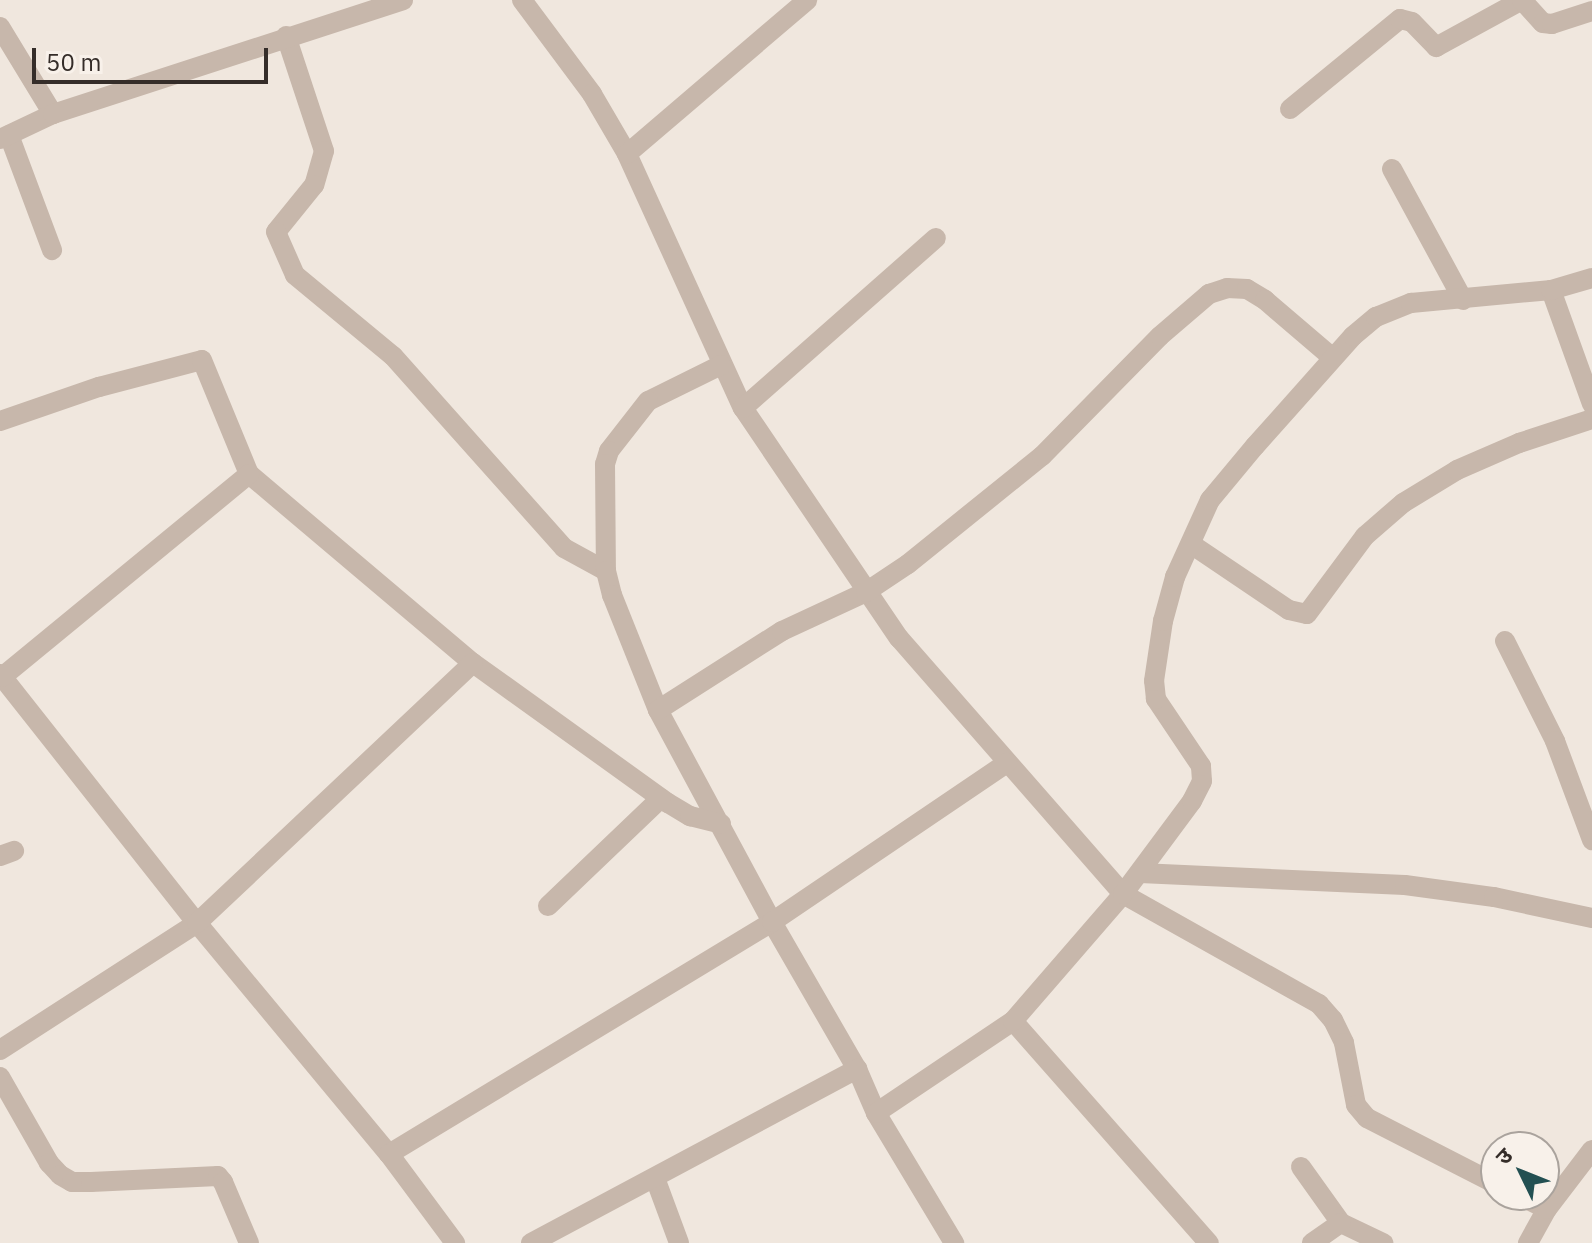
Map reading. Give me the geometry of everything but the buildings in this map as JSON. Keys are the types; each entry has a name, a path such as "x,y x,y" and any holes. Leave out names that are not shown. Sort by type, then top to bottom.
{"street":[{"path":"522,0 592,94 627,154 743,408 866,592 925,670 1123,894 1319,1004 1333,1020 1344,1043 1352,1095 1367,1118 1480,1176"},
{"path":"627,154 807,0"},
{"path":"1290,109 1400,19 1412,22 1436,47 1522,0 1543,23 1552,24 1592,11"},
{"path":"52,250 4,137 53,114 390,2"},
{"path":"0,27 53,114"},
{"path":"286,36 324,151 314,185 276,232 295,275 393,356 564,548 606,571"},
{"path":"1392,169 1463,300"},
{"path":"743,408 936,238"},
{"path":"876,1113 1013,1021 1123,894 1192,801 1202,781 1201,766 1156,699 1154,681 1163,621 1175,577 1210,500 1333,358 1376,317 1411,303 1551,290 1592,278"},
{"path":"658,710 782,631 866,592 908,564 1042,456 1160,336 1209,294 1227,288 1247,289 1265,300 1333,358"},
{"path":"1551,290 1592,404"},
{"path":"0,421 99,387 202,360 249,474 473,663 661,798 690,816 721,824"},
{"path":"721,365 648,401 609,451 605,464 606,571 612,595 658,710 772,922 857,1069 876,1113 954,1243"},
{"path":"1191,544 1289,610 1307,614 1365,536 1403,503 1457,470 1519,443 1592,419"},
{"path":"249,474 1,675 197,923 389,1154 455,1243"},
{"path":"1505,641 1555,741 1592,840"},
{"path":"0,1050 197,923 473,663"},
{"path":"389,1154 772,922 1007,763"},
{"path":"548,906 661,798"},
{"path":"1140,873 1405,885 1494,897 1592,918"},
{"path":"1013,1021 1209,1243"},
{"path":"531,1243 857,1069"},
{"path":"0,1077 49,1163 60,1175 72,1182 218,1176 249,1243"},
{"path":"1560,1192 1592,1150"},
{"path":"1301,1167 1341,1223 1383,1243"},
{"path":"655,1178 679,1243"},
{"path":"1528,1243 1546,1211"},
{"path":"1312,1243 1341,1223"}]}
